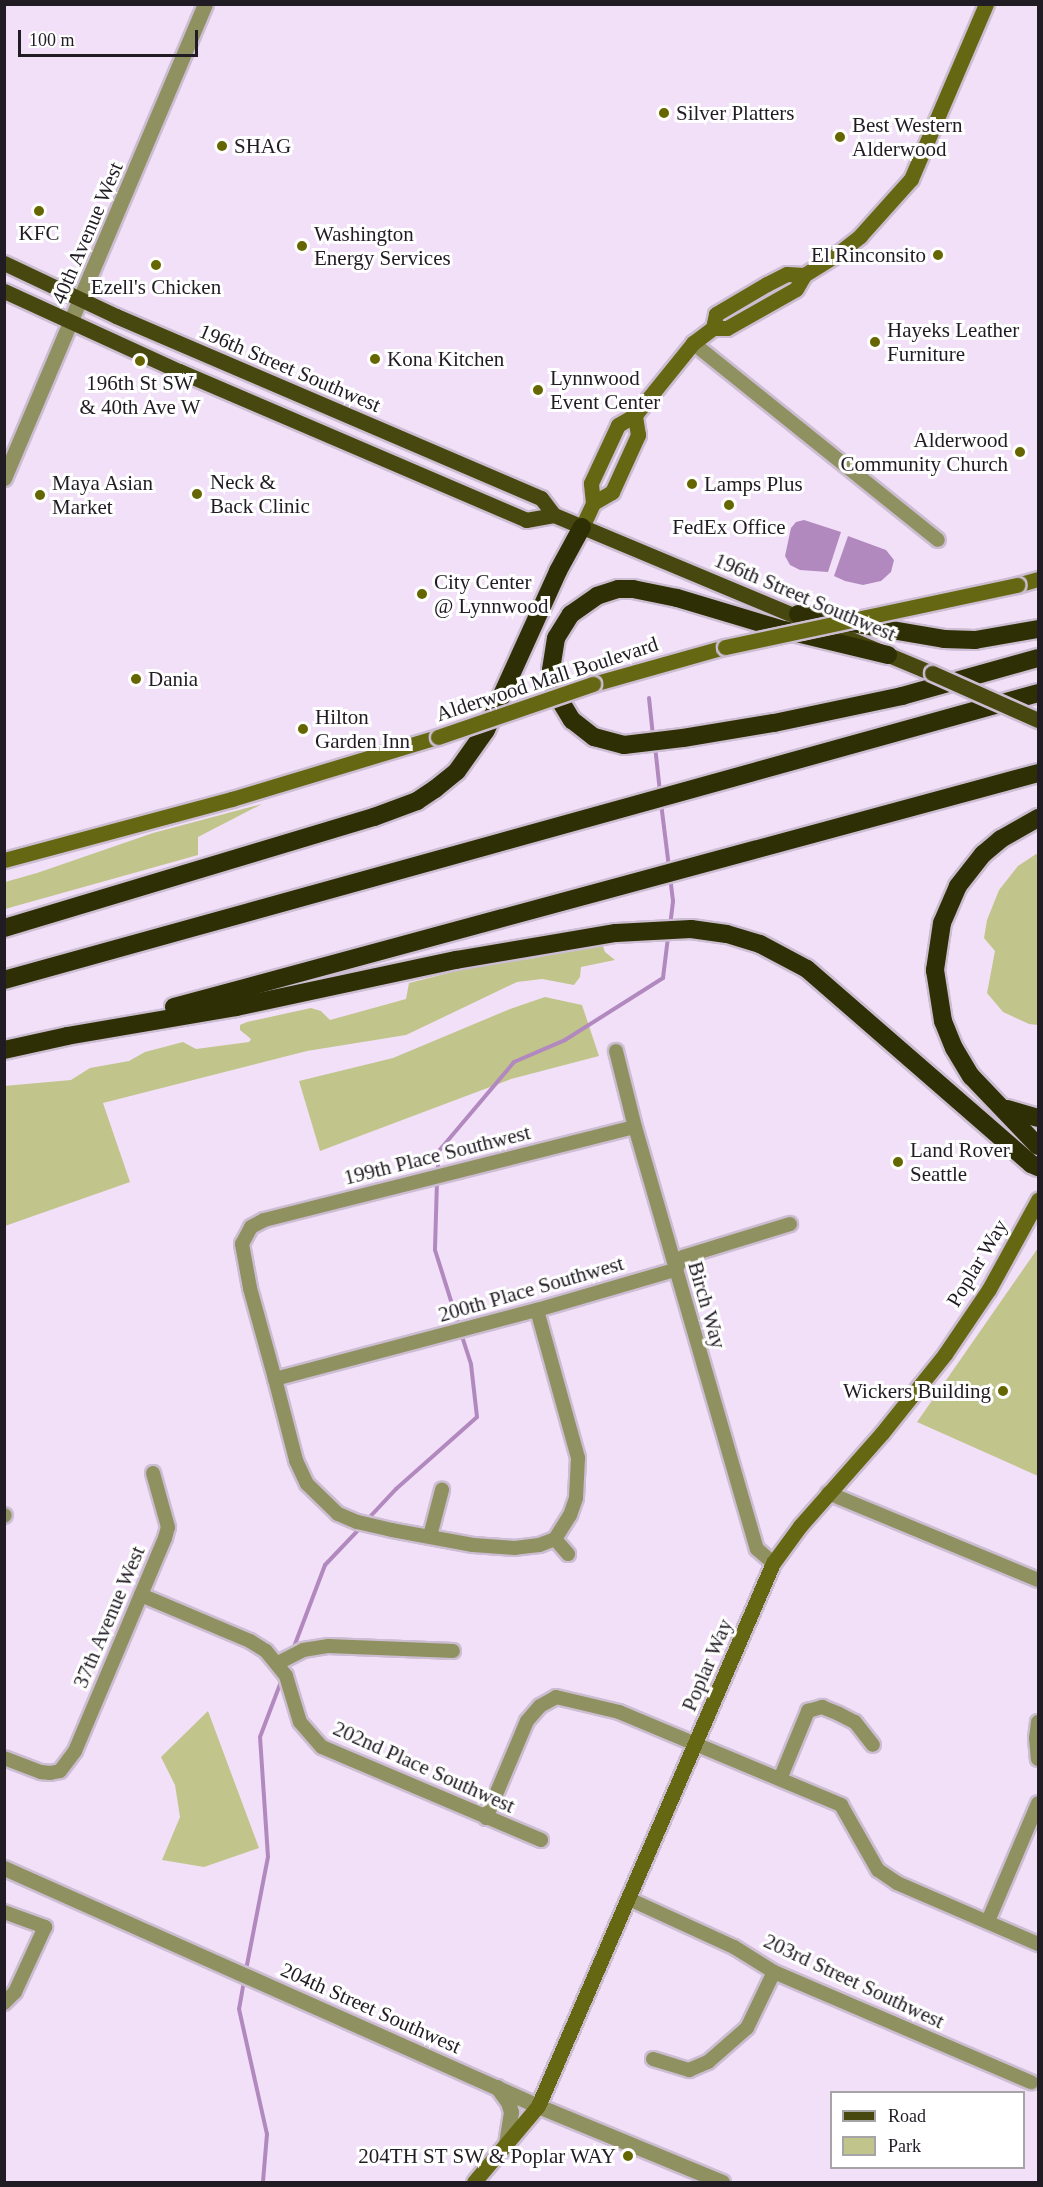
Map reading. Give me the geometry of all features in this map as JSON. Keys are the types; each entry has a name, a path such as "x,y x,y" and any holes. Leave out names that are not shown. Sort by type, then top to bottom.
{"highway":[{"path":"4,928 374,817 417,801 435,789 457,771 486,730 558,571 582,527"},
{"path":"888,655 784,630 677,598 633,589 618,590 597,596 571,614 556,638 550,670 555,692 572,720 594,736 624,745 684,738 867,703 1038,658"},
{"path":"798,614 944,639 975,640 1038,629"},
{"path":"4,980 1038,693"},
{"path":"4,1051 1038,773"},
{"path":"1038,818 1001,839 970,868 950,902 936,947 937,997 943,1021 954,1048 971,1076 1038,1146"},
{"path":"66,1036 236,1007 456,960 616,933 692,929 727,934 760,944 807,969 1031,1164 1038,1167"},
{"path":"1000,1106 1018,1114 1038,1118"}],"main road":[{"path":"582,527 593,503 591,483 618,425 635,415 693,343 713,328 716,314 787,274 804,275 836,255 860,236 911,179 986,4"},
{"name":"196th Street Southwest","path":"4,263 81,300 541,498 554,515 798,614 1038,720"},
{"path":"4,291 526,520 554,515"},
{"path":"593,503 612,492 638,435 635,415"},
{"name":"Alderwood Mall Boulevard","path":"4,860 243,796 438,737 592,684 724,647 1038,579"},
{"name":"Poplar Way","path":"474,2182 538,2106 773,1563 828,1492 882,1433 945,1354 989,1288 1038,1200"}],"street":[{"name":"40th Avenue West","path":"4,478 205,4"},
{"path":"693,343 938,540"},
{"name":"Birch Way","path":"616,1051 675,1270 757,1549 773,1563"},
{"name":"199th Place Southwest","path":"275,1379 250,1288 242,1244 251,1227 264,1220 635,1127"},
{"name":"200th Place Southwest","path":"275,1379 537,1310 675,1270 683,1257 790,1224"},
{"path":"275,1379 296,1460 307,1484 324,1503 338,1514 357,1522 473,1545 516,1548 539,1545 555,1539 576,1498 578,1458 537,1310"},
{"name":"37th Avenue West","path":"4,1758 40,1772 60,1771 75,1751 168,1527 153,1473"},
{"path":"430,1536 442,1490"},
{"path":"828,1492 1038,1580"},
{"path":"555,1539 568,1554"},
{"name":"202nd Place Southwest","path":"141,1595 250,1641 278,1663 286,1676 300,1722 322,1747 541,1840"},
{"path":"278,1663 303,1650 329,1646 453,1651"},
{"path":"486,1818 527,1721 540,1706 556,1697 619,1712 841,1805 878,1870 897,1883 1038,1944"},
{"path":"780,1779 808,1711 822,1707 855,1722 873,1745"},
{"path":"1038,1722 1036,1738 1038,1760"},
{"path":"988,1922 1038,1803"},
{"name":"204th Street Southwest","path":"4,1868 538,2106 722,2182"},
{"name":"203rd Street Southwest","path":"629,1899 734,1947 774,1972 1031,2082"},
{"path":"4,1912 45,1927 15,1992 4,2003"},
{"path":"653,2059 688,2070 708,2062 747,2028 774,1972"},
{"path":"497,2087 508,2102 511,2112 506,2144"}],"green space":[{"path":"262,804 198,837 198,855 5,909 5,882 153,833"},
{"path":"1036,854 1038,855 1038,1025 1029,1024 1003,1012 987,993 995,951 984,938 987,920 999,890 1018,866"},
{"path":"602,944 605,952 615,960 581,967 580,977 574,985 542,979 517,982 406,1035 307,1051 103,1103 130,1182 5,1226 4,1086 71,1080 90,1068 129,1061 145,1052 183,1042 196,1049 249,1042 251,1039 240,1030 240,1025 247,1022 311,1008 321,1011 330,1020 406,999 409,983 476,966 563,952 569,947"},
{"path":"545,997 582,1005 599,1056 511,1079 320,1151 299,1081 393,1058 510,1009"},
{"path":"1038,1248 1038,1476 917,1422"},
{"path":"208,1711 259,1848 204,1867 162,1860 180,1817 175,1785 161,1757"}],"shaded area":[{"path":"804,520 841,532 828,572 800,570 790,565 785,556 791,528 796,522"},
{"path":"848,536 886,550 894,560 891,572 881,581 863,585 834,576"}],"waterway":[{"path":"649,698 653,736"},
{"path":"655,746 660,792"},
{"path":"661,803 669,867"},
{"path":"670,877 673,901 670,926"},
{"path":"438,1174 438,1152 514,1062 565,1040 663,978 668,937"},
{"path":"437,1181 435,1250 459,1326"},
{"path":"366,1521 396,1489 477,1417 471,1364 461,1333"},
{"path":"292,1652 325,1565 361,1527"},
{"path":"246,1970 268,1857 260,1737 282,1679"},
{"path":"244,1981 239,2009 267,2134 263,2182"}],"place":[{"name":"Silver Platters","path":"664,113"},
{"name":"Best Western Alderwood","path":"840,137"},
{"name":"SHAG","path":"222,146"},
{"name":"KFC","path":"39,211"},
{"name":"Washington Energy Services","path":"302,246"},
{"name":"El Rinconsito","path":"938,255"},
{"name":"Ezell's Chicken","path":"156,265"},
{"name":"Hayeks Leather Furniture","path":"875,342"},
{"name":"Kona Kitchen","path":"375,359"},
{"name":"196th St SW & 40th Ave W","path":"140,361"},
{"name":"Lynnwood Event Center","path":"538,390"},
{"name":"Alderwood Community Church","path":"1020,452"},
{"name":"Lamps Plus","path":"692,484"},
{"name":"Neck & Back Clinic","path":"197,494"},
{"name":"Maya Asian Market","path":"40,495"},
{"name":"FedEx Office","path":"729,505"},
{"name":"City Center @ Lynnwood","path":"422,594"},
{"name":"Dania","path":"136,679"},
{"name":"Hilton Garden Inn","path":"303,729"},
{"name":"Land Rover Seattle","path":"898,1162"},
{"name":"Wickers Building","path":"1003,1391"},
{"name":"204TH ST SW & Poplar WAY","path":"628,2156"}]}
